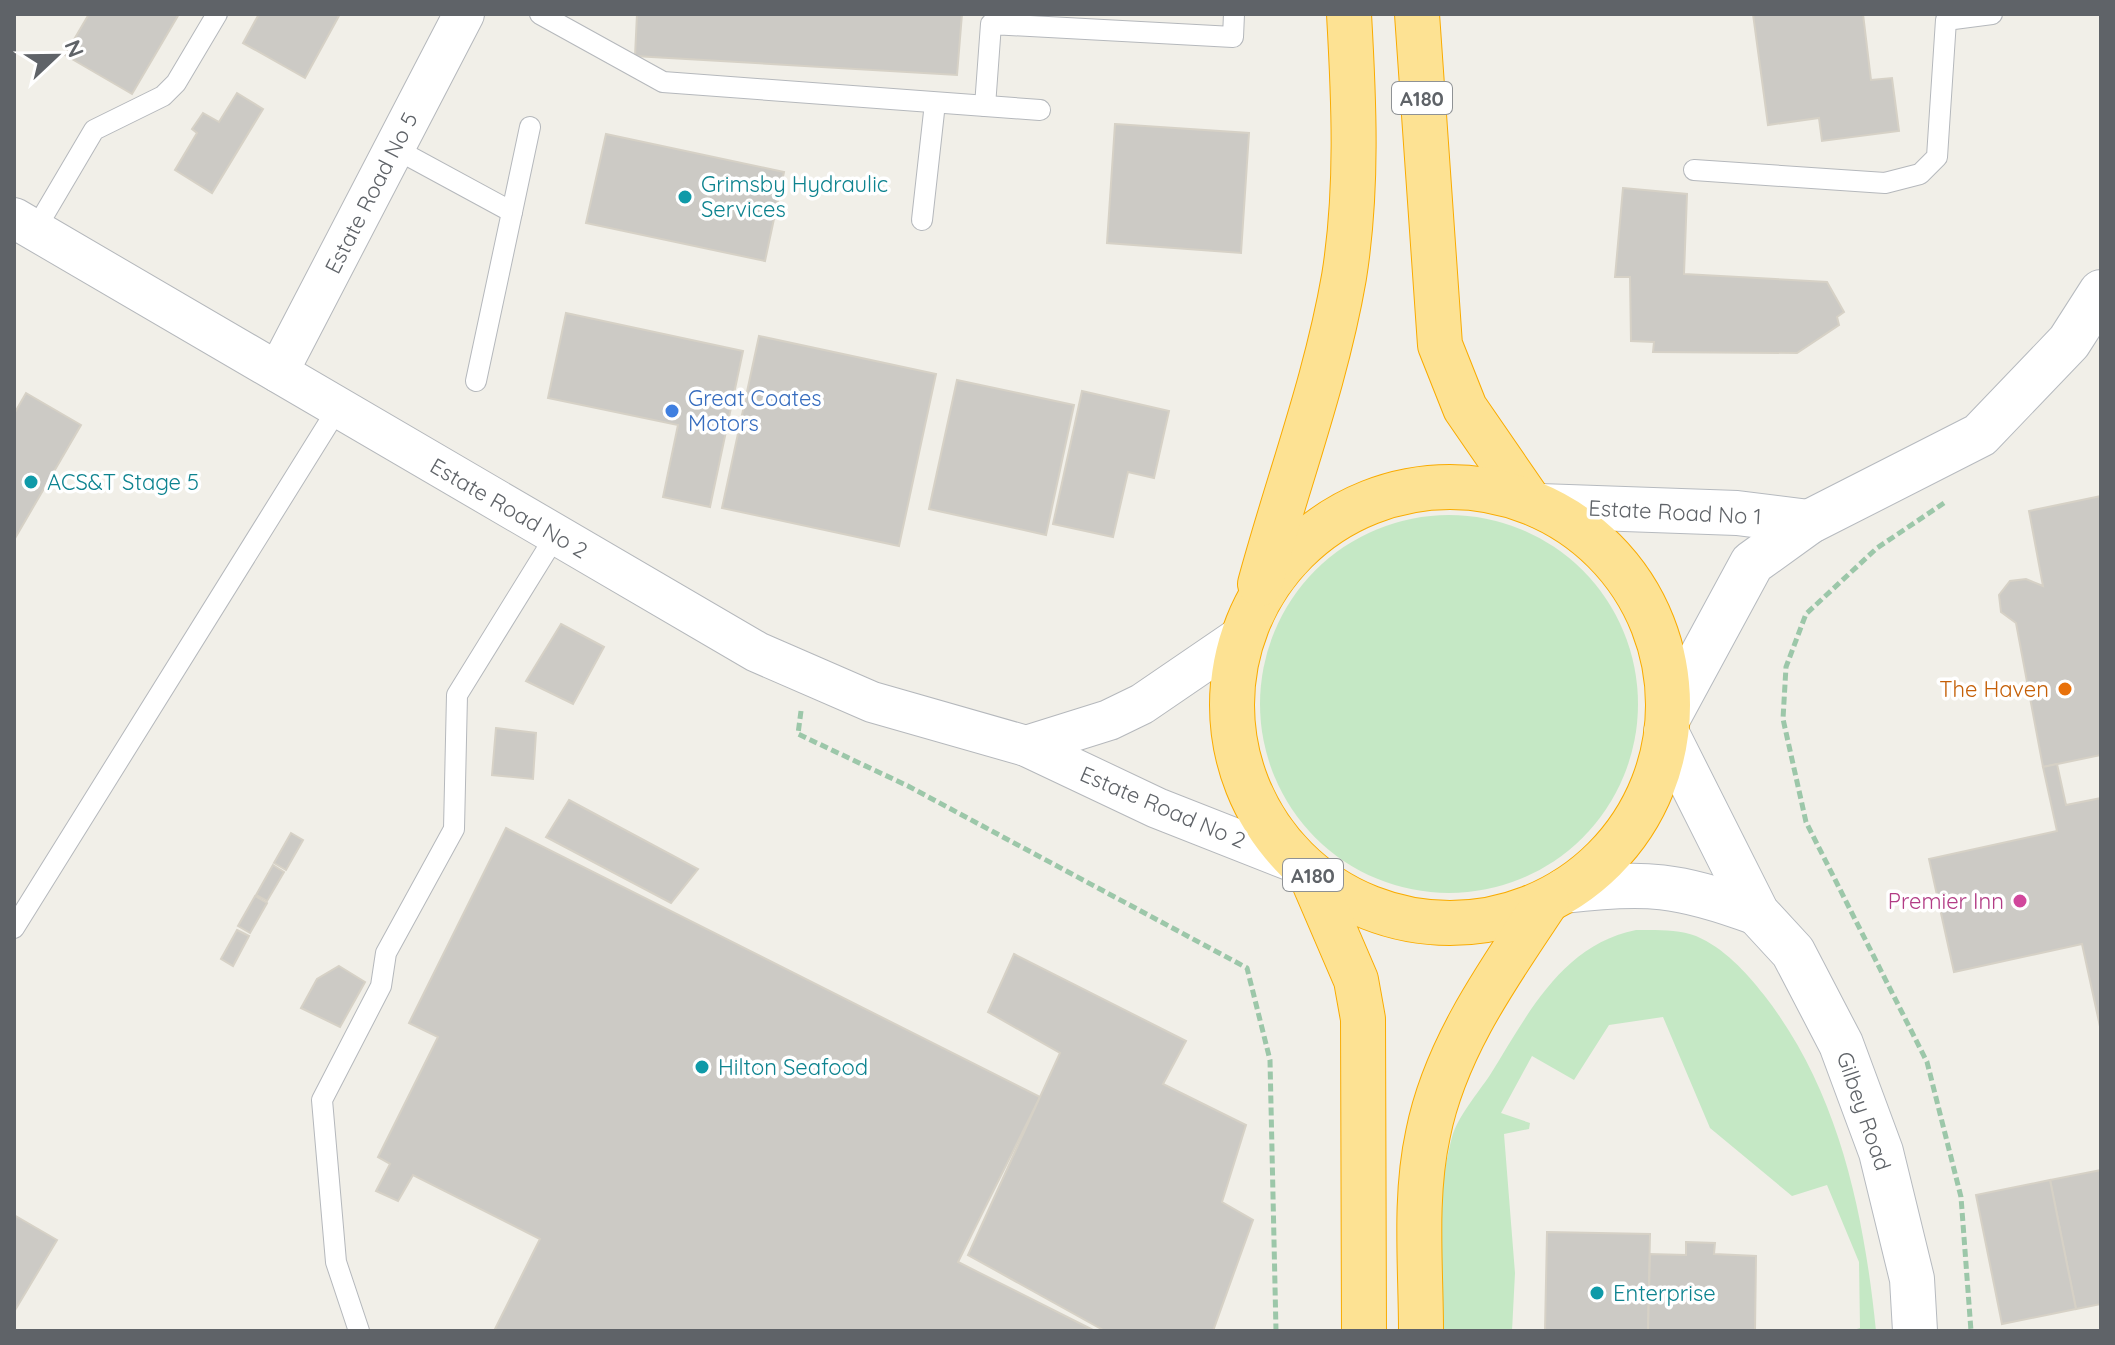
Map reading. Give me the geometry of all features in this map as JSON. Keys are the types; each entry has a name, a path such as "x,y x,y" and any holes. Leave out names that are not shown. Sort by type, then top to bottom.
{"highway":[{"name":"A180","path":"1248,621 1270,580 1296,549 1321,527 1371,501 1405,490 1451,486 1488,489 1535,503 1586,534 1630,582 1648,613 1667,682 1667,725 1650,792 1631,826 1606,858 1556,896 1513,914 1477,922 1424,922 1377,911 1350,899 1306,869 1265,821 1250,794 1239,761 1231,700 1248,621 1315,399 1344,275 1354,135 1349,14"},
{"name":"A180","path":"1417,14 1434,303 1440,345 1465,408 1535,503"},
{"name":"A180","path":"1306,869 1356,980 1363,1019 1364,1331"},
{"name":"A180","path":"1421,1331 1421,1186 1427,1136 1437,1098 1447,1068 1470,1025 1556,896"}],"street":[{"name":"Estate Road No 5","path":"278,372 464,14"},
{"name":"Estate Road No 2","path":"24,224 757,652 872,702 1026,746 1157,808 1306,869"},
{"name":"Estate Road No 1","path":"1667,725 1752,563 1809,522 1980,435 2069,342 2101,292"},
{"name":"Estate Road No 1","path":"1535,503 1737,513 1809,522"},
{"path":"1026,746 1109,720 1142,704 1248,621"},
{"name":"Gilbey Road","path":"1667,725 1757,913 1793,952 1841,1044 1881,1152 1912,1279 1915,1331"},
{"name":"Gilbey Road","path":"1556,896 1629,883 1706,894 1757,913"}],"lane":[{"path":"24,224 94,130 163,96 176,83 217,14"},
{"path":"540,14 663,82 1040,110"},
{"path":"985,106 991,24 1233,37 1234,14"},
{"path":"1694,170 1885,183 1920,174 1937,157 1946,20 1992,14"},
{"path":"922,220 935,103"},
{"path":"476,381 530,127"},
{"path":"394,148 512,212"},
{"path":"14,928 80,828 338,408"},
{"path":"359,1331 336,1262 322,1100 381,986 386,953 454,829 457,695 556,535"}],"path":[{"path":"1952,498 1877,548 1806,614 1786,667 1783,719 1806,822 1927,1062 1961,1197 1971,1331"},
{"path":"806,673 798,734 908,786 1247,968 1270,1060 1276,1331"}],"green space":[{"path":"1449,515 1486,519 1521,529 1554,547 1583,570 1606,599 1624,632 1634,667 1638,704 1634,741 1624,776 1606,809 1583,838 1554,861 1521,879 1486,889 1449,893 1412,889 1377,879 1344,861 1315,838 1292,809 1274,776 1264,741 1260,704 1264,667 1274,632 1292,599 1315,570 1344,547 1377,529 1412,519"},
{"path":"1636,930 1682,932 1716,947 1750,978 1790,1032 1829,1112 1844,1155 1864,1242 1876,1331 1850,1331 1860,1328 1859,1262 1827,1185 1792,1196 1710,1128 1663,1017 1609,1025 1574,1080 1532,1056 1501,1113 1530,1123 1529,1129 1504,1134 1515,1273 1512,1331 1441,1331 1443,1184 1452,1137 1459,1121 1549,986 1587,951 1610,938"}],"building":[{"path":"89,14 179,14 132,94 65,55"},
{"path":"259,14 340,14 305,78 243,43"},
{"path":"637,14 962,14 957,75 635,56"},
{"path":"1753,14 1863,14 1871,80 1892,78 1899,131 1822,141 1819,118 1768,125"},
{"path":"237,93 263,109 212,193 175,170 197,133 192,129 203,113 219,122"},
{"path":"1115,124 1249,133 1241,253 1107,243"},
{"name":"Grimsby Hydraulic Services","path":"606,134 784,172 765,261 586,223"},
{"path":"1623,188 1687,194 1684,274 1827,282 1844,312 1837,317 1839,325 1797,353 1653,352 1654,342 1631,341 1630,277 1615,277"},
{"name":"Great Coates Motors","path":"566,313 743,351 710,507 663,497 678,425 548,398"},
{"path":"759,336 936,374 899,546 722,508"},
{"path":"957,380 1074,405 1046,535 929,509"},
{"path":"1082,391 1169,411 1154,478 1128,472 1113,537 1053,524"},
{"name":"ACS&T Stage 5","path":"26,393 81,425 14,540 14,414"},
{"name":"The Haven","path":"2101,496 2101,755 2043,767 2016,623 2001,612 1999,595 2010,581 2026,579 2043,586 2029,511"},
{"path":"561,624 604,647 573,704 526,681"},
{"path":"496,728 536,733 533,779 492,775"},
{"name":"Premier Inn","path":"2057,764 2066,805 2101,798 2101,1031 2082,944 1954,972 1929,859 2057,831 2043,767"},
{"path":"569,800 698,869 671,903 546,837"},
{"name":"Hilton Seafood","path":"506,828 1040,1097 958,1262 1095,1331 494,1331 540,1239 413,1175 398,1201 376,1191 390,1164 378,1157 438,1037 409,1023"},
{"path":"291,833 303,840 286,870 274,863"},
{"path":"273,865 284,872 267,901 256,895"},
{"path":"255,896 267,903 250,933 238,926"},
{"path":"237,930 249,936 233,966 221,959"},
{"path":"1014,954 1186,1041 1163,1084 1246,1125 1222,1202 1253,1220 1213,1331 1105,1331 968,1255 1060,1053 988,1012"},
{"path":"339,966 365,982 340,1027 301,1008 317,979"},
{"path":"2101,1170 2101,1304 2076,1309 2050,1180"},
{"path":"2050,1180 2076,1309 2002,1324 1976,1195"},
{"path":"14,1215 57,1240 14,1312"},
{"name":"Enterprise","path":"1547,1232 1650,1234 1648,1331 1545,1331"},
{"path":"1686,1242 1715,1243 1714,1254 1756,1256 1755,1331 1648,1331 1650,1254 1686,1255"}],"place":[{"name":"Grimsby Hydraulic Services","path":"685,197"},
{"name":"Great Coates Motors","path":"672,411"},
{"name":"ACS&T Stage 5","path":"31,482"},
{"name":"The Haven","path":"2065,689"},
{"name":"Premier Inn","path":"2020,901"},
{"name":"Hilton Seafood","path":"702,1067"},
{"name":"Enterprise","path":"1597,1293"}]}
